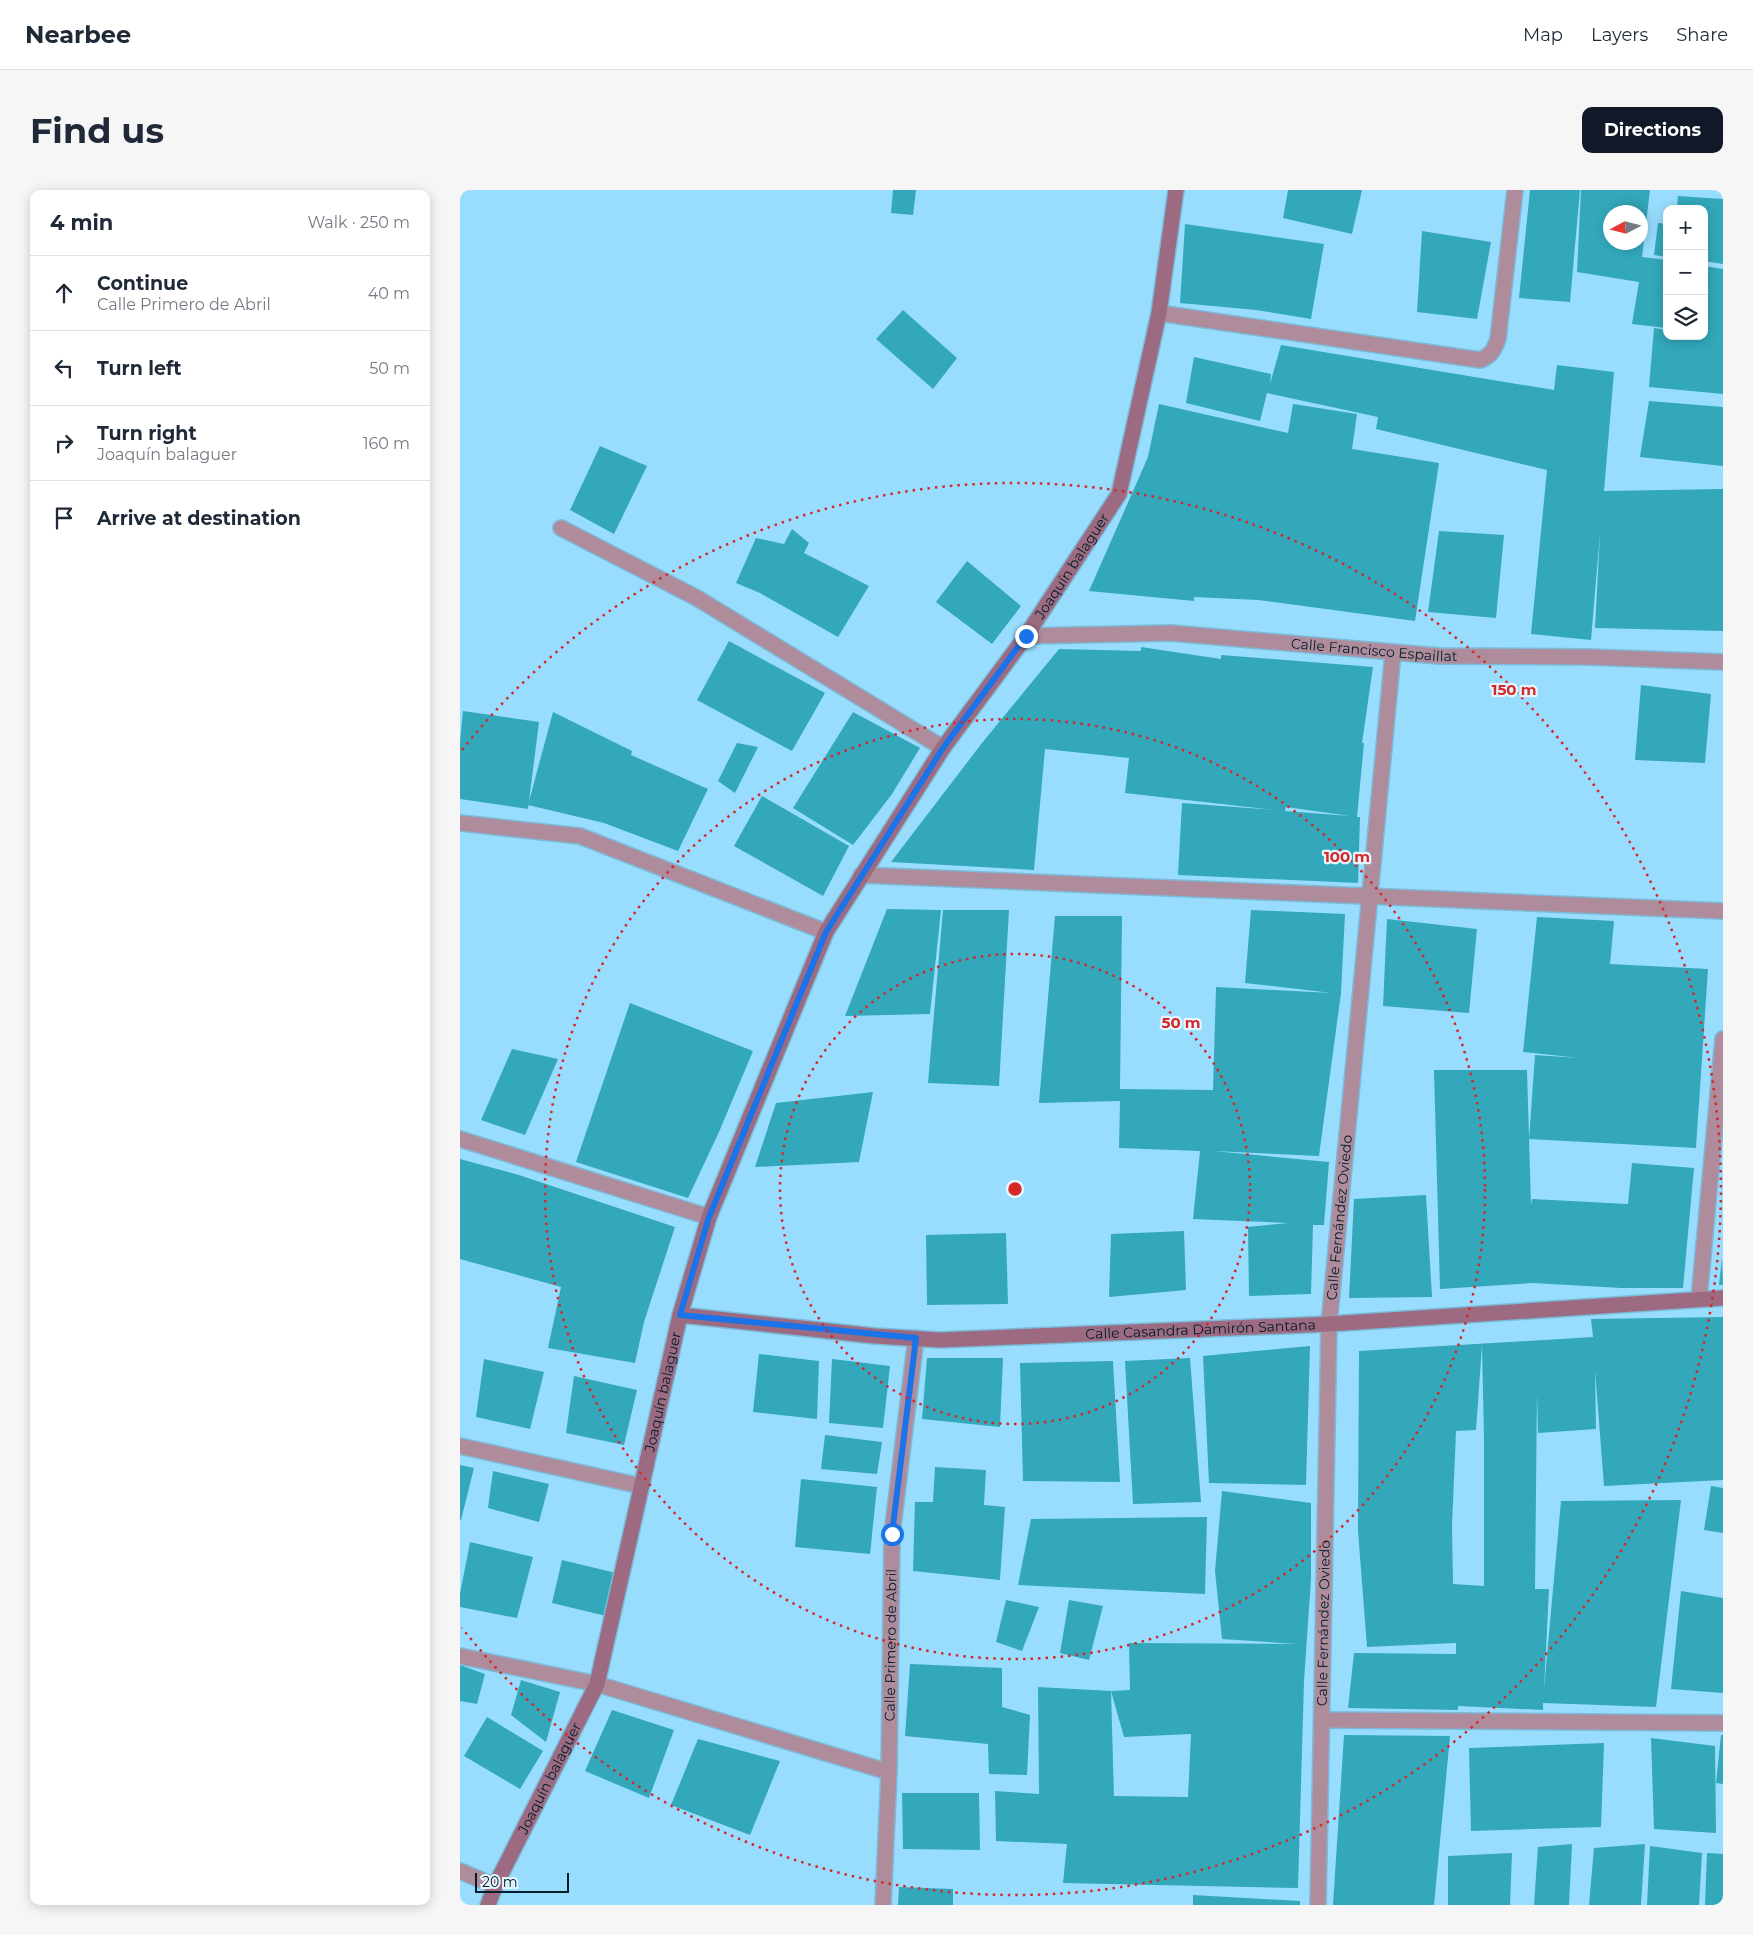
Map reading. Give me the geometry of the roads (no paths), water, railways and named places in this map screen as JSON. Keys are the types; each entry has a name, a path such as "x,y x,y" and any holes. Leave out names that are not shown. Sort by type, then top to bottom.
{"main road":[{"name":"Joaquín balaguer","path":"488,1905 495,1886 597,1684 680,1315 709,1217 826,932 943,748 1026,636 1119,494 1159,314 1176,190"},
{"name":"Calle Casandra Damirón Santana","path":"680,1315 916,1338 1013,1338 1329,1324 1723,1298"}],"street":[{"path":"1159,314 1480,360 1488,358 1494,350 1498,339 1515,190"},
{"path":"561,528 697,598 943,748"},
{"name":"Calle Francisco Espaillat","path":"1026,636 1171,633 1439,656 1589,657 1723,662"},
{"name":"Calle Fernández Oviedo","path":"1318,1905 1329,1324 1393,653"},
{"path":"460,823 580,836 826,932"},
{"path":"861,875 1723,911"},
{"path":"1699,1300 1723,1039"},
{"path":"460,1139 709,1217"},
{"name":"Calle Primero de Abril","path":"883,1905 888,1772 892,1534 916,1338"},
{"path":"460,1446 641,1486"},
{"path":"460,1656 597,1684 888,1772"},
{"path":"1322,1720 1723,1723"},
{"path":"460,1871 495,1886"}]}
